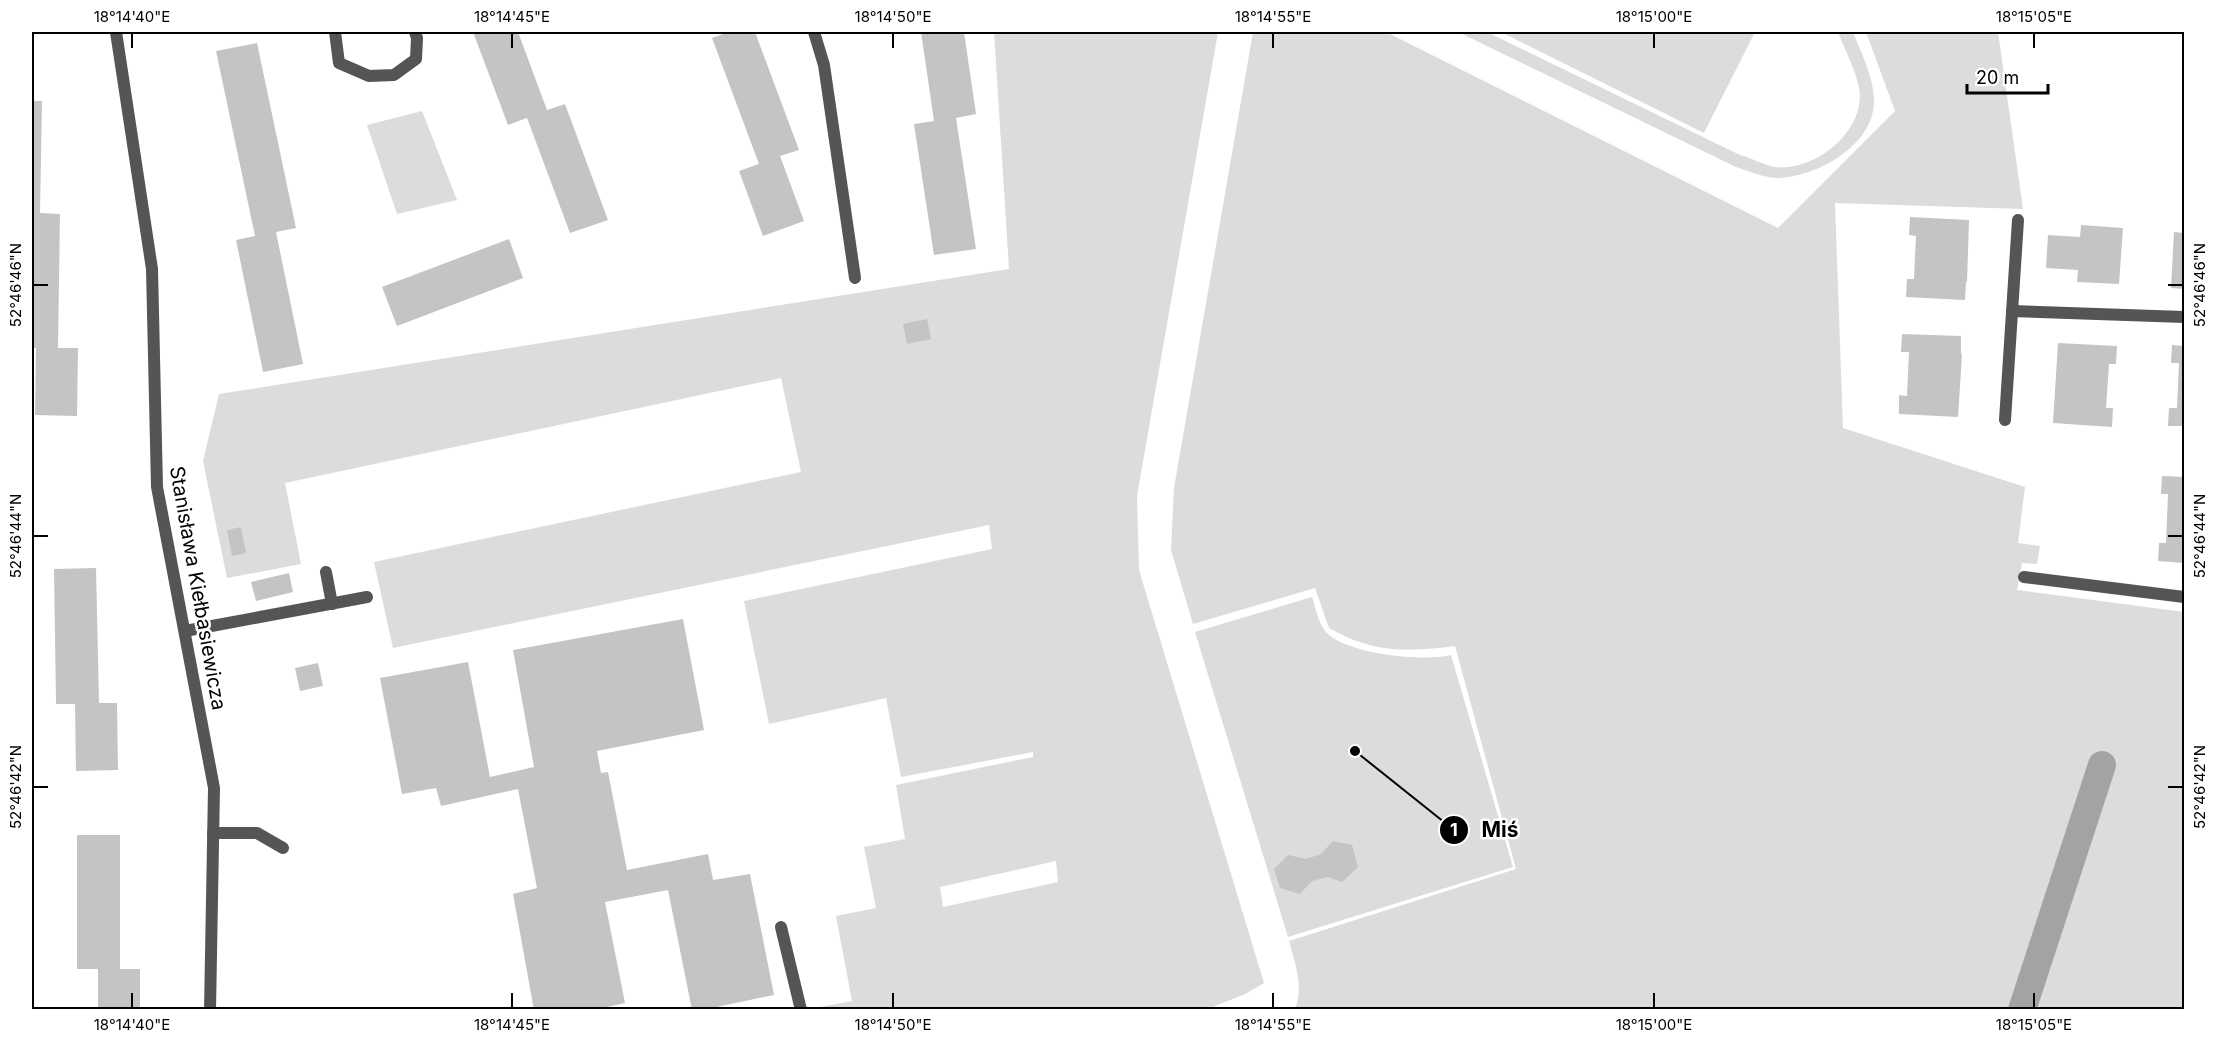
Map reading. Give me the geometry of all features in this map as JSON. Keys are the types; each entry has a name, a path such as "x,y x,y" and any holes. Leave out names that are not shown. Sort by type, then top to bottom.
{"street":[{"name":"Stanisława Kiełbasiewicza","path":"116,32 152,269 158,487 214,788 210,1010"},
{"path":"335,32 339,63 369,76 394,75 416,59 416,32"},
{"path":"814,32 824,65 855,278"},
{"path":"2005,420 2018,220"},
{"path":"2012,311 2184,317"},
{"path":"326,572 332,604"},
{"path":"2024,577 2184,597"},
{"path":"184,631 367,597"},
{"path":"213,833 257,833 284,848"},
{"path":"781,927 801,1010"}],"shaded area":[{"path":"994,32 1218,32 1137,496 1139,570 1264,983 1245,994 1208,1009 810,1009 852,1001 836,916 876,908 864,847 905,839 896,785 1033,757 1033,752 901,777 886,698 769,724 744,601 992,549 989,525 393,648 374,562 801,472 781,378 285,483 301,564 227,578 203,461 219,394 1009,269","holes":["1056,861 1058,882 943,907 940,887"]},
{"path":"1253,32 1386,32 1778,228 1895,111 1866,32 1998,32 2023,209 1835,203 1843,428 2025,487 2018,543 2040,546 2037,564 2022,563 2017,590 2184,612 2184,1009 1295,1009 1299,984 1289,941 1516,869 1455,646 1395,649 1352,639 1329,628 1315,588 1193,624 1171,550 1174,488"},
{"path":"1458,32 1487,32 1740,155 1766,165 1790,167 1806,163 1835,145 1855,119 1859,104 1859,88 1838,32 1853,32 1871,80 1873,111 1860,138 1835,159 1805,173 1776,178 1736,167"},
{"path":"1501,32 1755,32 1704,133"},
{"path":"422,111 457,200 397,214 367,125"},
{"path":"1312,597 1318,618 1326,632 1340,642 1370,652 1388,655 1423,658 1451,655 1513,867 1288,937 1195,632"}],"building":[{"path":"473,32 518,32 547,110 565,104 608,220 570,233 527,118 508,125"},
{"path":"729,32 755,32 799,150 780,156 804,221 763,236 739,171 759,164 712,38"},
{"path":"921,32 964,32 976,114 956,118 976,249 934,255 914,124 934,121"},
{"path":"257,43 296,228 276,232 303,364 263,372 236,240 255,236 216,51"},
{"path":"32,101 42,101 40,213 60,214 58,348 78,348 77,416 35,415 36,348 32,348"},
{"path":"1910,217 1969,220 1965,300 1906,297 1907,279 1914,279 1916,236 1909,235"},
{"path":"2081,225 2123,228 2119,284 2077,282 2078,270 2046,268 2048,235 2080,237"},
{"path":"2174,232 2184,233 2184,289 2171,288"},
{"path":"509,239 523,278 397,326 382,287"},
{"path":"927,319 931,339 907,344 903,324"},
{"path":"1902,334 1961,336 1958,417 1899,414 1899,395 1907,396 1909,352 1901,352"},
{"path":"2058,343 2117,346 2116,364 2109,364 2106,408 2113,408 2112,427 2053,423"},
{"path":"2172,345 2184,346 2184,426 2168,426 2169,408 2177,408 2179,363 2171,363"},
{"path":"2162,476 2184,477 2184,563 2158,561 2159,543 2166,543 2168,494 2161,494"},
{"path":"241,527 246,553 232,556 227,530"},
{"path":"96,568 99,703 117,703 118,770 76,771 75,704 56,704 54,569"},
{"path":"289,573 293,592 256,601 251,582"},
{"path":"683,619 704,730 597,751 601,773 608,772 627,870 708,854 713,880 750,874 774,995 692,1010 668,890 605,902 625,1003 594,1010 534,1010 513,894 537,888 518,789 441,806 436,788 402,794 380,678 468,662 490,777 534,767 513,650"},
{"path":"318,663 323,686 300,691 295,668"},
{"path":"77,835 120,835 120,969 140,969 140,1010 98,1010 98,969 77,969"},
{"path":"1333,841 1352,845 1358,867 1342,882 1328,877 1312,881 1300,894 1280,888 1274,869 1288,855 1306,859 1321,854"}],"waterway":[{"path":"2022,1010 2102,765"}],"place":[{"name":"Miś","path":"1355,751"}]}
